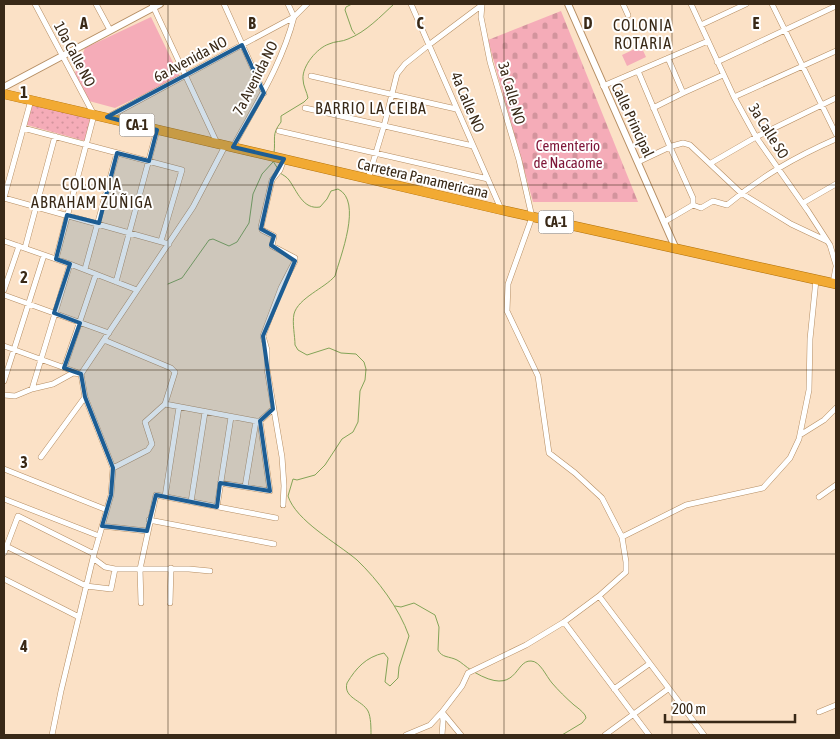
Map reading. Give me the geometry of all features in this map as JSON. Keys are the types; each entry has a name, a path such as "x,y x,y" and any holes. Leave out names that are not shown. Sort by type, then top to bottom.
{"highway":[{"name":"Carretera Panamericana","path":"4,94 532,217 835,284"}],"street":[{"name":"10a Calle NO","path":"35,4 94,115"},
{"path":"96,4 110,30"},
{"path":"4,87 152,6 160,4"},
{"path":"224,4 264,93"},
{"path":"288,4 294,17"},
{"name":"6a Avenida NO","path":"107,117 294,17 307,4"},
{"name":"4a Calle NO","path":"411,4 502,210"},
{"path":"368,179 397,74 405,64 482,4"},
{"name":"3a Calle NO","path":"482,4 481,17 490,62 519,160 532,217"},
{"name":"Calle Principal","path":"568,4 675,248"},
{"path":"623,4 628,15"},
{"name":"3a Calle SO","path":"691,4 723,75 756,137 803,203 827,241 836,266 835,284"},
{"path":"701,25 746,4"},
{"path":"772,4 836,134"},
{"path":"152,6 185,76 225,145"},
{"path":"717,62 836,6"},
{"name":"7a Avenida NO","path":"81,374 200,196 225,145 264,93 288,40 294,17"},
{"path":"603,86 708,41"},
{"path":"734,97 836,51"},
{"path":"668,58 683,93"},
{"path":"638,71 694,198 693,205"},
{"path":"654,108 723,75"},
{"path":"312,76 456,109"},
{"path":"710,163 756,137 836,98"},
{"path":"30,100 4,198 169,244"},
{"path":"305,108 473,146"},
{"path":"56,259 94,115"},
{"path":"23,128 182,170 160,241"},
{"path":"116,282 157,130"},
{"path":"279,131 488,179"},
{"path":"4,290 22,247 36,206 54,136"},
{"path":"693,205 701,208 713,200 727,205 777,168 808,151 836,139"},
{"path":"638,162 683,142 710,163 742,193 791,224 827,241"},
{"path":"85,269 117,153"},
{"path":"277,158 280,170 272,180 261,227 262,230 274,236 272,246 295,258 281,288 263,336 267,350 267,369 282,457 283,505"},
{"path":"803,203 836,184"},
{"path":"664,222 693,205"},
{"path":"406,735 430,725 462,686 468,673 526,645 564,622 600,596 626,572 622,537 602,498 575,473 549,453 538,376 507,311 508,284 532,217"},
{"path":"4,241 85,269 137,290"},
{"path":"4,381 44,255"},
{"path":"32,389 70,264"},
{"path":"64,368 96,274"},
{"path":"622,537 686,505 763,488 790,458 800,435 809,390 810,339 816,280"},
{"path":"4,295 109,333"},
{"path":"104,340 174,370 175,374 164,404 145,422 152,444 148,450 113,468"},
{"path":"4,346 81,374"},
{"path":"4,395 14,396 53,384 73,373 81,374"},
{"path":"52,735 93,556 111,495 113,468 85,397 81,374"},
{"path":"41,457 85,397"},
{"path":"164,404 258,421"},
{"path":"165,497 179,407"},
{"path":"800,435 824,420 836,408"},
{"path":"245,488 258,421 273,409"},
{"path":"191,502 205,412"},
{"path":"218,507 230,417"},
{"path":"220,483 270,491 258,421"},
{"path":"4,469 107,510"},
{"path":"819,497 836,485"},
{"path":"140,603 140,569 149,520 156,495 276,518"},
{"path":"4,499 99,536"},
{"path":"4,552 18,516 93,556 105,567 115,569 171,568 210,571"},
{"path":"149,520 274,544"},
{"path":"102,526 147,531"},
{"path":"6,546 86,586 111,589 115,569"},
{"path":"170,603 171,568"},
{"path":"4,580 79,617"},
{"path":"600,596 649,664 704,735"},
{"path":"564,622 649,735"},
{"path":"614,689 649,664"},
{"path":"605,735 668,689"},
{"path":"819,712 836,705"},
{"path":"442,712 442,735"},
{"path":"442,712 461,735"}],"highlighted area":[{"path":"242,45 264,93 233,147 284,159 272,180 261,229 274,236 271,245 295,261 263,336 273,409 260,421 270,491 220,483 217,507 156,495 147,531 102,526 111,495 113,468 85,397 81,374 64,368 80,323 54,313 70,264 56,259 67,215 99,223 117,153 149,161 157,130 107,117"}],"green space":[{"name":"Cementerio de Nacaome","path":"561,11 638,202 533,202 488,40"},
{"path":"151,17 180,77 115,108 89,101 75,73 85,48"},
{"path":"641,46 646,57 627,66 622,55"},
{"path":"32,104 91,119 85,141 27,125"}],"waterway":[{"path":"352,4 346,7 345,10 355,34"},
{"path":"274,153 275,134 281,122 281,116 308,98 303,74 311,58 324,46 355,36 394,4"},
{"path":"273,161 278,169"},
{"path":"168,284 182,278 209,240 213,239 229,246 237,242 249,223 253,194 262,174 273,162"},
{"path":"280,173 288,179 301,199 309,206 320,207 331,191 338,189 345,195 349,205 348,230 335,276 296,308 293,325 295,345 298,350 307,355 329,348 341,353 356,354 364,362 366,369 365,380 360,391 358,422 353,432 342,439 325,465 315,475 297,480 293,479 288,496 292,505 308,523 357,560 373,576 394,605 409,636 399,667 398,678 390,686 385,682 388,658 384,653 372,657 362,664 347,683 350,696 368,711 371,735"},
{"path":"395,606 401,607 414,603 435,615 439,627 438,650 444,656 457,660 471,670"},
{"path":"474,672 488,679 507,680 525,662 537,663 568,700 585,715 586,718 582,723 562,735"}],"district":[{"name":"COLONIA ROTARIA","path":"643,34"},
{"name":"BARRIO LA CEIBA","path":"371,108"},
{"name":"COLONIA ABRAHAM ZÚÑIGA","path":"92,193"}]}
